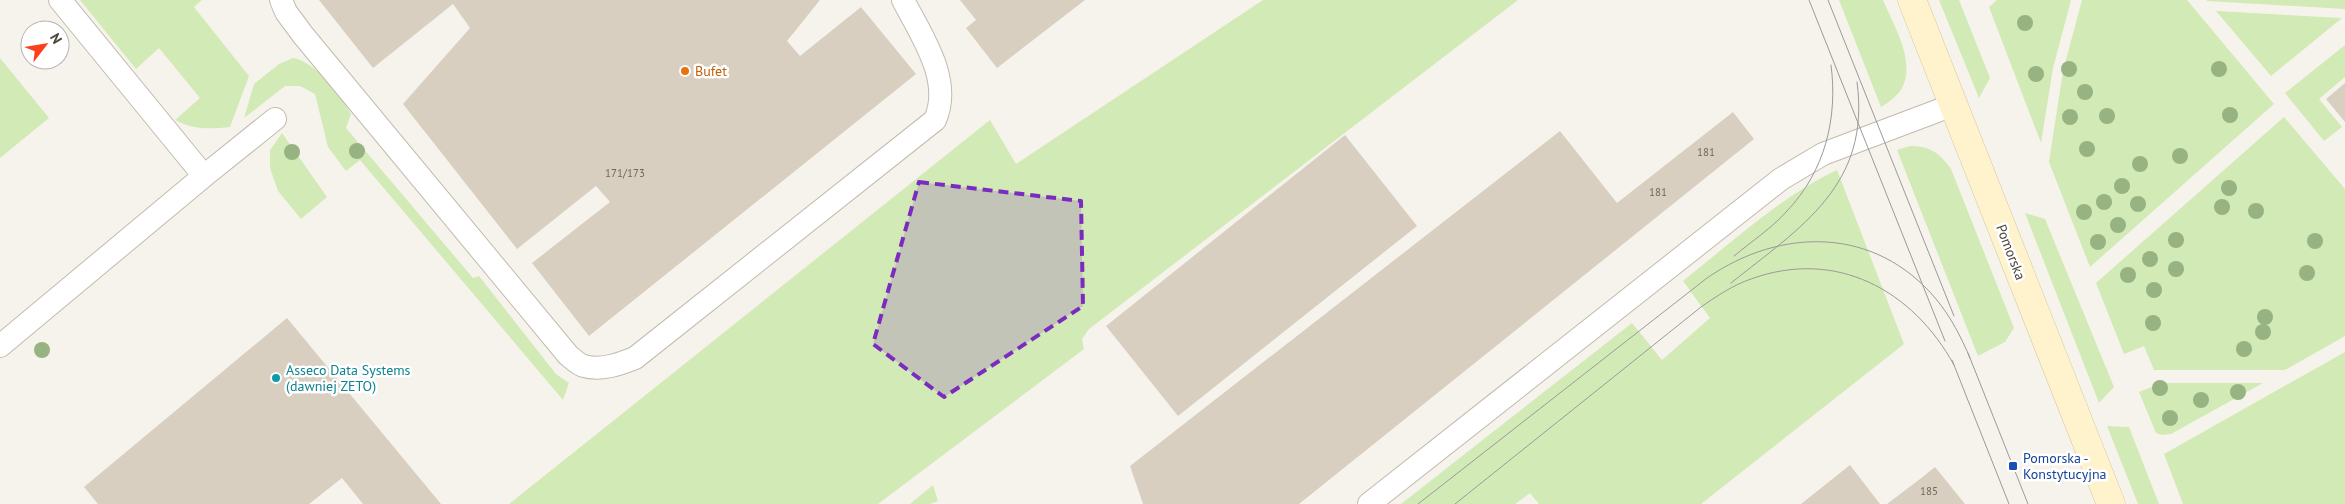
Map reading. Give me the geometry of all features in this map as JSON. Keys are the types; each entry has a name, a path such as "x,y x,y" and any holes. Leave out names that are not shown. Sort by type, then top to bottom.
{"street":[{"name":"Pomorska","path":"1912,0 2111,504"}],"lane":[{"path":"60,0 204,176"},
{"path":"282,0 286,12 303,34 568,355 584,366 597,367 614,365 635,358 935,120 940,107 939,82 924,41 903,0"},
{"path":"1369,504 1781,179 1823,154 1953,104"},
{"path":"0,346 275,119"}],"highlighted area":[{"path":"919,182 1081,201 1083,306 944,397 873,344"}],"green space":[{"path":"80,0 202,0 194,7 249,76 230,127 202,128 189,126 175,120 200,98 159,48 136,69"},
{"path":"1263,0 1518,0 1089,329 1082,339 1084,349 878,504 509,504 990,120 1016,164"},
{"path":"1839,0 1883,0 1897,31 1905,53 1906,76 1899,92 1881,107"},
{"path":"1939,0 1959,0 1990,78 1979,98"},
{"path":"1997,0 2071,0 2053,68 2041,143 1989,7"},
{"path":"2082,0 2187,0 2274,104 2090,267 2049,162 2063,71"},
{"path":"2345,0 2345,9 2207,1"},
{"path":"2216,11 2342,18 2271,76"},
{"path":"2345,45 2345,77 2319,99 2342,127 2324,141 2285,93"},
{"path":"0,58 49,118 0,158"},
{"path":"293,58 310,66 327,80 341,97 351,114 346,128 473,278 479,276 556,374 569,383 563,400 360,160 346,171 328,147 315,94 300,86 285,86 244,118 254,84 279,64"},
{"path":"2284,117 2345,189 2345,336 2285,370 2154,370 2144,346 2124,354 2096,283"},
{"path":"282,133 327,197 301,219 278,191 270,168 270,150"},
{"path":"1910,146 1929,149 1943,159 1951,169 2014,328 2005,342 1978,356 1897,150"},
{"path":"1837,170 1904,344 1701,504 1539,504 1530,493 1515,504 1401,504 1632,323 1662,360 1710,318 1683,281 1776,207 1796,193"},
{"path":"2025,213 2045,219 2114,387 2099,403"},
{"path":"2345,352 2345,504 2183,504 2164,454"},
{"path":"2162,383 2263,383 2171,434 2162,435 2156,433 2139,392"},
{"path":"2107,426 2129,427 2159,504 2138,504"},
{"path":"933,485 938,501 930,504 910,504"}],"building":[{"path":"319,0 820,0 787,41 800,56 861,7 916,74 589,336 532,263 610,202 596,186 517,249 403,104 470,28 453,4 373,68"},
{"path":"960,0 1085,0 997,68 966,28 976,20"},
{"path":"2345,83 2345,122 2326,99"},
{"path":"1733,112 1754,139 1299,504 1143,504 1130,466 1560,131 1617,203"},
{"path":"1345,135 1417,226 1178,416 1106,326"},
{"name":"Asseco Data Systems (dawniej ZETO)","path":"287,318 441,504 363,504 342,478 309,504 98,504 84,487"},
{"path":"1850,465 1880,504 1801,504"},
{"path":"1935,467 1965,504 1887,504 1920,479"}],"tram line":[{"path":"1809,0 1945,341"},
{"path":"1828,0 1954,316"},
{"path":"1734,256 1781,217 1811,179 1826,143 1830,124 1833,85 1831,65"},
{"path":"1731,283 1805,222 1825,200 1842,176 1853,149 1858,118 1857,82"},
{"path":"1418,504 1707,278 1736,261 1765,250 1796,243 1826,242 1856,247 1885,258 1912,275 1936,299 1955,327 1970,358"},
{"path":"1455,504 1701,307 1731,288 1751,279 1782,271 1813,269 1842,273 1869,282 1894,297 1917,316 1937,338 1954,365"},
{"path":"1968,353 2028,504"},
{"path":"1952,360 2009,504"}],"place":[{"name":"Bufet","path":"685,71"},
{"name":"Asseco Data Systems (dawniej ZETO)","path":"276,378"},
{"name":"Pomorska - Konstytucyjna","path":"2013,466"}]}
